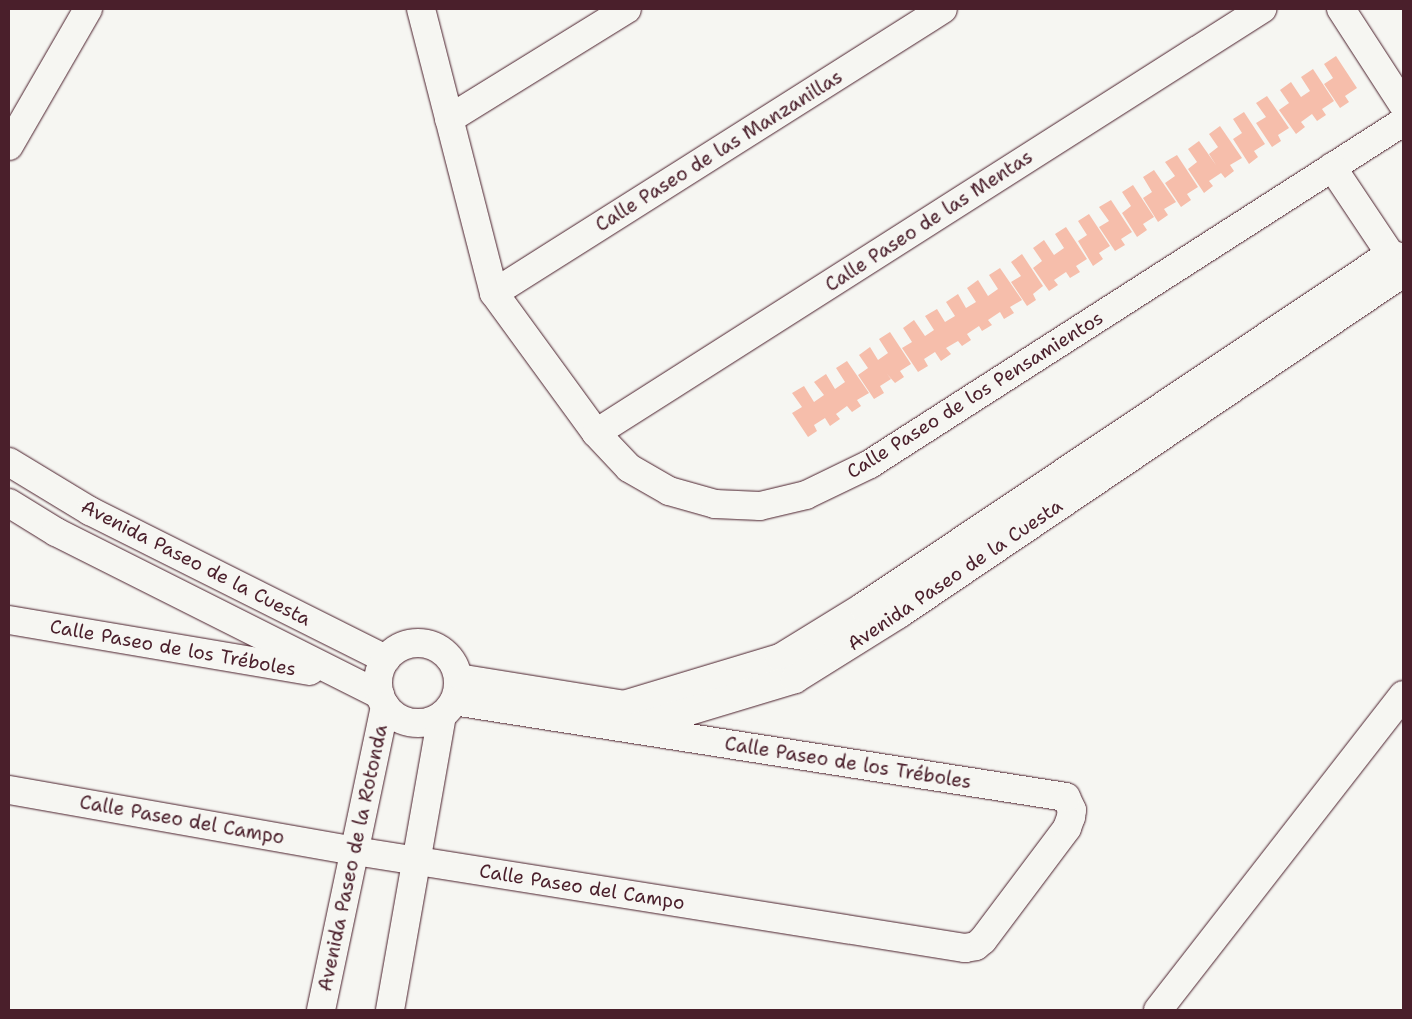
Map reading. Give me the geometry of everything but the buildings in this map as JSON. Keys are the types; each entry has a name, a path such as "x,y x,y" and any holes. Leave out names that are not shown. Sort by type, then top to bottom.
{"street":[{"path":"9,146 88,9"},
{"name":"Calle Paseo de los Pensamientos","path":"421,9 494,293 596,433 629,468 669,492 715,504 760,506 806,495 870,464 1403,122"},
{"path":"449,119 626,9"},
{"name":"Calle Paseo de las Manzanillas","path":"494,293 943,9"},
{"name":"Calle Paseo de las Mentas","path":"596,433 1262,9"},
{"path":"1342,9 1403,105"},
{"path":"1332,167 1399,262"},
{"name":"Avenida Paseo de la Cuesta","path":"451,698 624,705 780,658 864,607 1399,262"},
{"name":"Avenida Paseo de la Cuesta","path":"451,698 630,729 795,679 899,614 1399,262"},
{"name":"Avenida Paseo de la Cuesta","path":"9,462 90,511 386,659"},
{"name":"Avenida Paseo de la Cuesta","path":"9,503 56,532 383,701"},
{"name":"Calle Paseo de los Tréboles","path":"9,620 337,676"},
{"path":"390,1010 416,860 451,698 448,656 428,644 404,645 386,659 380,670 383,701 405,721 430,722 451,698"},
{"path":"1158,1010 1403,695"},
{"name":"Avenida Paseo de la Rotonda","path":"321,1010 355,851 383,701"},
{"name":"Calle Paseo de los Tréboles","path":"630,729 1066,797"},
{"name":"Calle Paseo del Campo","path":"9,790 355,851 965,948 976,946 983,940 1067,828 1072,810 1066,797"}]}
